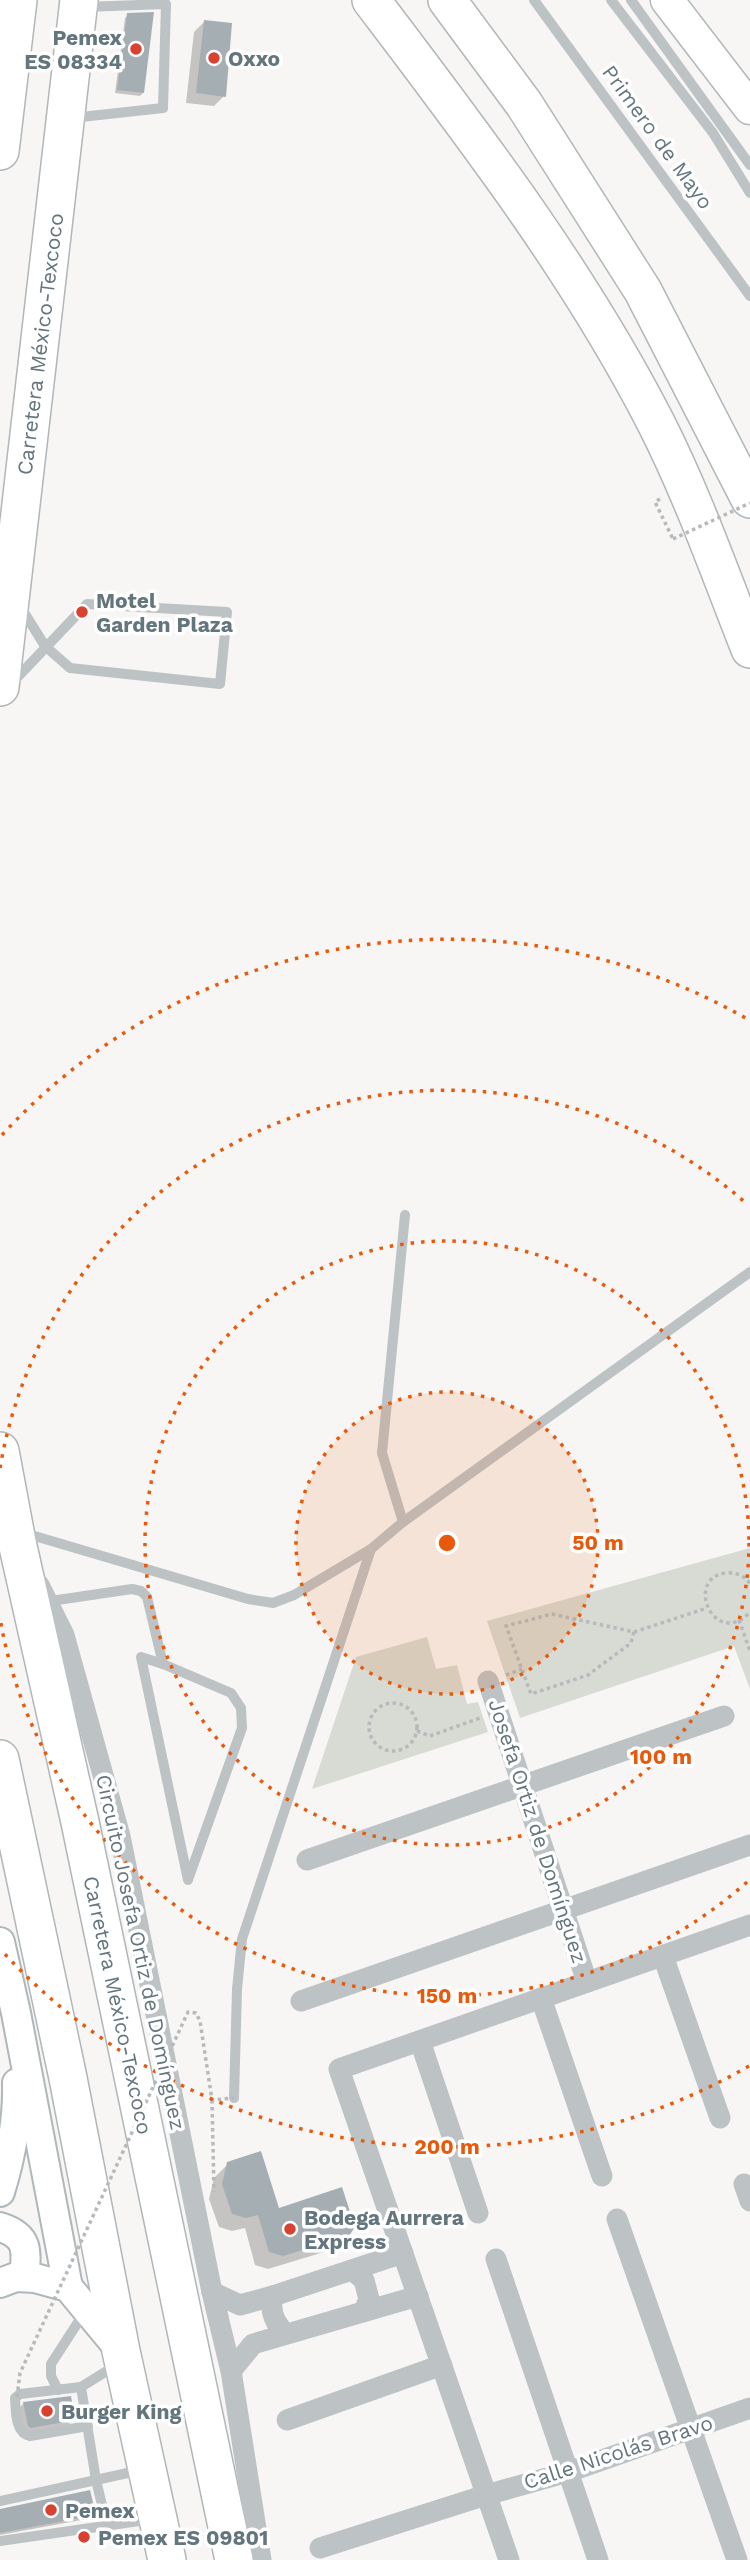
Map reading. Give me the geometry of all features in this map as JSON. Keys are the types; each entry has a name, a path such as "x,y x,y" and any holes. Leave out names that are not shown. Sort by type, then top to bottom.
{"highway":[{"path":"0,151 18,0"},
{"path":"371,0 506,179 577,285 655,422 685,487 750,649"},
{"path":"447,0 524,104 643,290 750,501"},
{"name":"Carretera México-Texcoco","path":"0,687 79,4"},
{"name":"Carretera México-Texcoco","path":"0,1451 16,1536 39,1603 80,1822 234,2560"},
{"path":"0,1759 68,2078 122,2356 167,2560"}],"main road":[{"path":"667,0 750,108"},
{"path":"0,1942 68,2287 122,2356"},
{"path":"0,2192 18,2113 13,2076 16,2013"},
{"path":"0,2227 15,2232 24,2242 26,2253 12,2280"},
{"path":"12,2280 35,2277 68,2287"}],"street":[{"name":"Circuito Josefa Ortiz de Domínguez","path":"39,1603 64,1635 120,1836 212,2292 231,2371 261,2560"},
{"name":"Josefa Ortiz de Domínguez","path":"488,1681 587,1982"},
{"path":"307,1860 724,1716"},
{"path":"302,2001 750,1844"},
{"path":"509,2560 338,2069 750,1925"},
{"path":"663,1956 720,2118"},
{"path":"541,1998 602,2176"},
{"path":"419,2041 478,2213"},
{"path":"617,2219 737,2560"},
{"path":"212,2292 240,2305 403,2253"},
{"path":"496,2259 598,2560"},
{"path":"352,2270 364,2280 369,2299 364,2311"},
{"path":"231,2371 253,2344 418,2295"},
{"path":"273,2296 271,2305 276,2325 286,2334"},
{"path":"287,2420 442,2365"},
{"name":"Calle Nicolás Bravo","path":"320,2548 568,2472 750,2408"}],"lane":[{"name":"Primero de Mayo","path":"534,0 750,296"},
{"path":"611,0 713,133 750,193"},
{"path":"631,0 750,165"},
{"path":"66,119 163,108 166,4 79,4"},
{"path":"0,696 45,646 87,604 227,612 220,684 70,668 45,646 11,591"},
{"path":"403,1522 382,1453 405,1215"},
{"path":"16,1536 248,1600 273,1603 294,1595 370,1549 403,1522 750,1272"},
{"path":"234,2098 237,1989 242,1939 370,1549"},
{"path":"39,1603 132,1589 141,1591 148,1597 163,1664"},
{"path":"141,1657 163,1664 231,1693 241,1709 242,1728 188,1880 141,1657"},
{"path":"58,2390 51,2376 51,2364 86,2310"},
{"path":"88,2426 30,2436 24,2434 20,2431 18,2421 17,2397 20,2394 81,2387 122,2356"},
{"path":"81,2387 96,2480 107,2526"},
{"path":"0,2501 147,2469"},
{"path":"0,2541 158,2518"}],"path":[{"path":"655,502 673,539 750,501"},
{"path":"750,1583 737,1574 722,1573 715,1577 706,1591 707,1608 718,1620 739,1620 750,1612"},
{"path":"634,1632 631,1643 588,1675 531,1694 506,1626 552,1614 634,1632 707,1608"},
{"path":"739,1620 750,1651"},
{"path":"396,1702 410,1709 415,1716 416,1731 409,1745 402,1749 386,1750 373,1740 370,1717 381,1706 396,1702"},
{"path":"416,1731 430,1736 498,1711"},
{"path":"17,2397 19,2373 186,2014 191,2012 198,2014 200,2021 212,2100 214,2192 209,2198 195,2202"},
{"path":"212,2100 234,2098"}],"shaded area":[{"path":"750,1548 750,1689 734,1646 520,1718 487,1621"},
{"path":"427,1637 436,1669 457,1665 467,1704 478,1702 488,1732 312,1789 356,1657"}],"building":[{"name":"Pemex ES 08334","path":"154,12 144,93 117,90 127,13"},
{"name":"Oxxo","path":"204,20 232,23 226,97 196,93"},
{"path":"261,2151 279,2208 342,2187 355,2227 349,2236 283,2256 269,2252 258,2215 246,2218 232,2214 222,2184 227,2162"},
{"name":"Burger King","path":"71,2396 75,2420 31,2428 28,2426 23,2402"},
{"name":"Pemex","path":"90,2490 96,2515 0,2533 0,2509"}],"place":[{"name":"Pemex ES 08334","path":"136,49"},
{"name":"Oxxo","path":"214,58"},
{"name":"Motel Garden Plaza","path":"82,612"},
{"name":"Bodega Aurrera Express","path":"290,2229"},
{"name":"Burger King","path":"47,2411"},
{"name":"Pemex","path":"51,2510"},
{"name":"Pemex ES 09801","path":"84,2537"}]}
